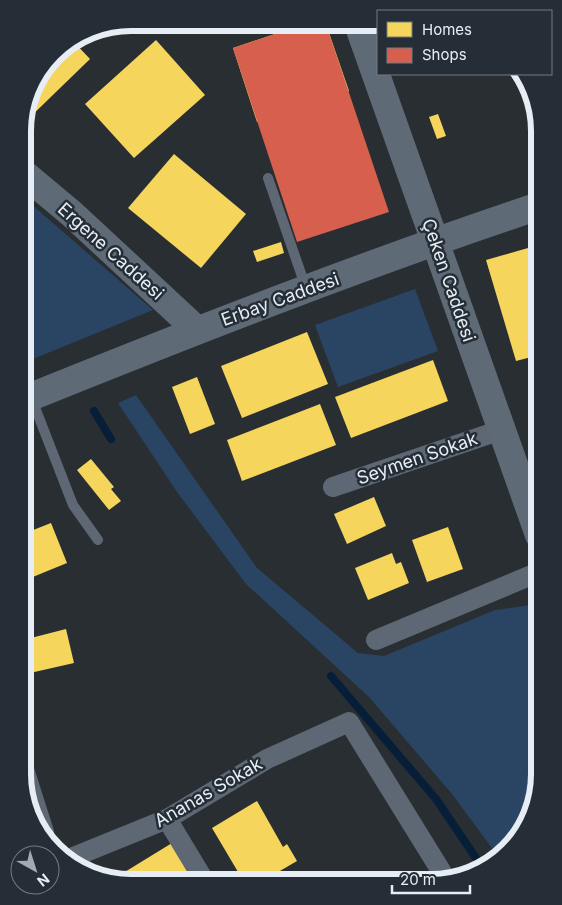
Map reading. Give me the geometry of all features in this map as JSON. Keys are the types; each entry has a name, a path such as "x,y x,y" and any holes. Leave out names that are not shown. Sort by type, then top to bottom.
{"street":[{"name":"Çeken Caddesi","path":"360,31 501,430 531,484"},
{"name":"Ergene Caddesi","path":"31,180 72,214 197,330"},
{"name":"Erbay Caddesi","path":"31,396 197,330 435,241 531,209"},
{"name":"Seymen Sokak","path":"333,488 501,430"},
{"path":"376,640 531,575"},
{"name":"Ananas Sokak","path":"75,856 167,819 267,759 349,722 442,873"},
{"path":"167,819 200,874"}],"lane":[{"path":"268,178 307,289"},
{"path":"31,407 73,505 98,540"}],"shaded area":[{"path":"31,204 153,310 31,360"},
{"path":"415,289 438,351 338,387 315,325"},
{"path":"136,395 257,568 358,653 384,656 495,610 531,605 531,780 529,793 520,818 510,835 494,851 452,794 369,697 246,584 177,492 118,403"}],"building: Homes":[{"path":"284,31 328,31 349,91 257,122 233,48"},
{"path":"156,40 205,95 134,158 85,104"},
{"path":"78,47 90,59 33,115 45,81 65,56"},
{"path":"438,114 446,136 437,139 429,117"},
{"path":"174,154 246,214 201,268 128,208"},
{"path":"281,242 284,253 257,262 253,251"},
{"path":"531,247 531,357 516,361 486,260"},
{"path":"307,332 328,384 242,418 221,366"},
{"path":"433,360 448,401 351,438 335,397"},
{"path":"197,377 215,424 190,434 172,387"},
{"path":"320,404 336,445 242,481 227,440"},
{"path":"91,459 114,487 111,489 121,501 109,510 77,470"},
{"path":"374,497 386,526 347,544 334,514"},
{"path":"51,523 67,563 31,578 31,531"},
{"path":"448,527 463,569 427,582 412,540"},
{"path":"392,553 396,564 401,562 409,583 368,600 355,568"},
{"path":"66,629 74,663 31,673 31,638"},
{"path":"257,801 283,847 287,844 297,861 275,874 239,874 212,828"},
{"path":"172,843 190,874 131,874 123,873"}],"building: Shops":[{"path":"284,31 328,31 389,212 297,242 233,48"}],"waterway":[{"path":"94,411 111,439"},
{"path":"331,676 436,799 478,861"}]}
